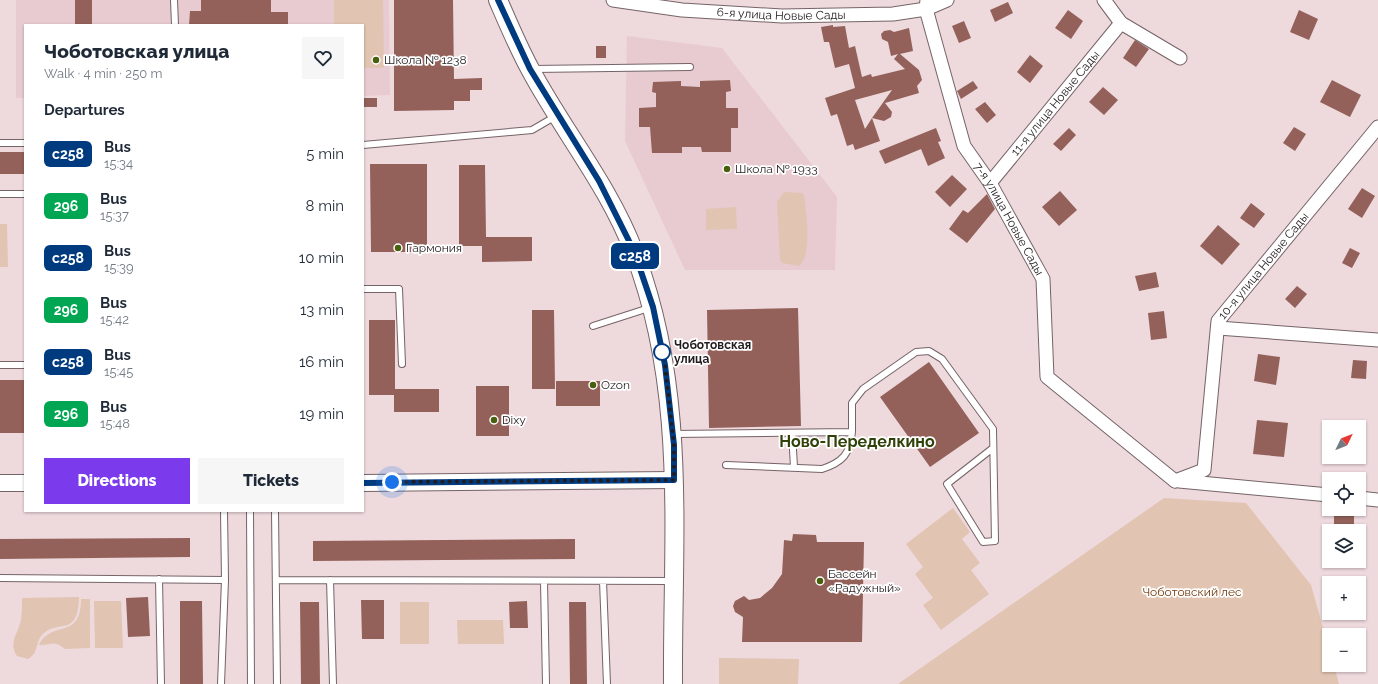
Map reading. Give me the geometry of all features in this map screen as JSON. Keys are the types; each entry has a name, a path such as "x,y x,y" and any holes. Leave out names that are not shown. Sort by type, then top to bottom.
{"main road":[{"path":"498,0 530,69 602,188 634,251 653,307 665,365 673,434 673,684"}],"street":[{"name":"6-я улица Новые Сады","path":"613,0 683,5 782,16 893,14 947,0"},
{"path":"1104,0 1121,23 1180,58"},
{"name":"7-я улица Новые Сады","path":"927,4 964,146 990,183 1043,279 1047,377 1175,481"},
{"name":"11-я улица Новые Сады","path":"990,183 1121,23"},
{"name":"10-я улица Новые Сады","path":"1175,481 1204,470 1218,321 1378,127"},
{"path":"1218,328 1378,340"},
{"path":"364,483 674,480"},
{"path":"1175,481 1322,494"},
{"path":"0,483 24,483"},
{"path":"1366,499 1378,500"}],"lane":[{"path":"174,0 175,24"},
{"path":"530,69 690,67"},
{"path":"364,145 532,130 558,116"},
{"path":"0,143 24,143"},
{"path":"0,194 24,194"},
{"path":"364,289 399,289 402,364"},
{"path":"593,326 653,307"},
{"path":"726,466 822,469 835,465 844,457 850,445 852,432 852,403 864,389 916,352 929,351 942,359 993,429 995,541 983,542 947,484 993,448"},
{"path":"0,365 24,365"},
{"path":"673,434 852,432"},
{"path":"792,433 794,467"},
{"path":"221,684 225,580 224,512"},
{"path":"250,512 251,684"},
{"path":"275,512 277,684"},
{"path":"0,578 225,580"},
{"path":"159,580 161,684"},
{"path":"276,580 673,582"},
{"path":"330,580 333,684"},
{"path":"544,581 546,684"},
{"path":"603,581 607,684"}],"shaded area":[{"name":"Школа № 1238","path":"16,0 389,0 390,95 364,96 364,24 24,24 24,98 16,98"},
{"name":"Школа № 1933","path":"627,36 722,48 837,197 835,270 685,270 625,141"}],"green space":[{"path":"334,0 383,0 384,68 364,68 364,24 334,24"},
{"path":"784,192 802,193 804,195 808,233 806,253 799,266 782,263 780,259 777,202"},
{"path":"736,207 737,229 706,230 706,209"},
{"path":"0,224 7,224 8,267 0,267"},
{"name":"Чоботовский лес","path":"1164,498 1246,503 1311,585 1323,628 1322,672 1336,672 1339,684 898,684"},
{"path":"953,508 970,532 962,539 980,563 971,570 989,594 941,630 923,605 933,598 915,574 923,567 906,544"},
{"path":"79,597 78,610 71,623 48,630 42,635 38,641 34,654 28,659 17,656 13,647 14,638 21,620 22,598"},
{"path":"81,599 90,599 90,648 65,649 58,644 39,645 45,637 71,625 76,620 80,612"},
{"path":"94,601 121,601 123,648 95,648"},
{"path":"400,602 429,602 429,644 400,644"},
{"path":"457,620 503,620 504,644 458,644"},
{"path":"719,658 799,659 798,684 719,684"}],"building":[{"path":"75,0 92,0 92,24 75,24"},
{"path":"201,0 271,0 271,12 288,12 288,24 189,24 190,11 201,11"},
{"path":"394,0 453,0 454,79 482,78 482,90 470,90 470,101 454,101 454,110 394,111"},
{"path":"1008,2 1013,13 995,22 990,10"},
{"path":"1068,10 1083,21 1071,39 1055,28"},
{"path":"1299,10 1318,19 1309,40 1290,32"},
{"path":"964,21 971,38 959,43 952,26"},
{"path":"833,25 833,27 845,26 849,48 855,46 862,77 871,74 872,77 905,69 894,59 898,54 891,56 888,42 882,39 881,34 884,31 890,30 894,32 909,28 913,51 900,54 919,70 922,80 917,86 919,93 885,103 892,112 891,117 884,121 872,118 880,141 855,150 853,144 847,146 837,114 831,116 825,98 855,88 849,64 835,68 829,42 824,42 821,27","holes":["892,90 872,118 865,129 855,100"]},
{"path":"1135,40 1149,49 1136,67 1123,58"},
{"path":"596,46 606,46 606,58 596,58"},
{"path":"1030,55 1043,66 1030,83 1017,72"},
{"path":"730,80 731,91 726,92 726,108 738,108 738,128 731,128 731,152 702,152 701,147 682,147 682,153 652,153 650,127 639,127 639,108 656,107 656,93 652,92 653,82 681,81 681,86 700,87 700,81"},
{"path":"1332,80 1361,95 1350,117 1320,102"},
{"path":"973,81 978,88 961,99 957,91"},
{"path":"1103,87 1118,100 1104,115 1089,102"},
{"path":"364,98 377,98 377,107 364,107"},
{"path":"985,102 996,115 987,123 975,109"},
{"path":"1294,127 1306,134 1295,151 1283,143"},
{"path":"936,128 941,141 938,142 945,158 928,166 921,149 885,164 879,151"},
{"path":"1069,128 1076,135 1061,151 1053,144"},
{"path":"0,152 24,152 24,174 0,174"},
{"path":"370,164 427,164 427,252 371,252"},
{"path":"459,165 485,165 486,237 532,237 532,261 482,262 482,246 459,246"},
{"path":"952,175 967,189 950,207 935,192"},
{"path":"1362,188 1375,196 1362,218 1348,209"},
{"path":"1060,191 1077,210 1059,226 1042,207"},
{"path":"987,194 995,209 967,243 949,229 963,210 968,213"},
{"path":"1251,203 1265,214 1254,228 1240,218"},
{"path":"1218,225 1240,244 1222,265 1200,246"},
{"path":"1350,248 1360,253 1352,268 1342,263"},
{"path":"1156,272 1159,287 1139,291 1135,276"},
{"path":"1297,286 1307,294 1295,308 1285,299"},
{"path":"798,308 801,426 709,428 707,310"},
{"path":"532,310 554,310 555,389 532,389"},
{"path":"1164,311 1167,338 1151,340 1148,313"},
{"path":"369,320 395,320 395,389 439,389 439,412 394,412 394,395 369,395"},
{"path":"1258,354 1280,357 1276,385 1254,381"},
{"path":"1353,360 1367,361 1366,379 1351,378"},
{"path":"929,362 979,433 930,467 880,397"},
{"path":"0,380 24,380 24,433 0,433"},
{"path":"556,381 600,381 600,406 556,406"},
{"path":"476,386 509,386 509,436 476,436"},
{"path":"1257,420 1288,423 1284,457 1253,454"},
{"path":"1334,516 1354,516 1354,524 1334,524"},
{"name":"Бассейн «Радужный»","path":"793,534 816,535 817,542 864,542 862,642 742,642 743,617 735,612 733,606 735,601 744,596 749,600 760,598 772,588 782,574 784,540 792,541"},
{"path":"190,538 190,557 0,559 0,539"},
{"path":"575,539 575,559 313,561 313,541"},
{"path":"148,597 150,636 128,637 126,598"},
{"path":"361,600 384,600 384,639 362,639"},
{"path":"180,601 202,601 203,684 180,684"},
{"path":"527,601 528,628 510,628 509,602"},
{"path":"300,602 319,602 320,684 301,684"},
{"path":"569,602 586,602 587,684 570,684"}],"bus line":[{"name":"с258","path":"364,483 674,480 674,445 665,365 653,307 634,251 599,181 530,69 498,0"}],"place":[{"name":"Школа № 1238","path":"376,60"},
{"name":"Школа № 1933","path":"727,169"},
{"name":"Гармония","path":"398,248"},
{"name":"Чоботовская улица","path":"662,352"},
{"name":"Ozon","path":"593,385"},
{"name":"Dixy","path":"494,420"},
{"name":"Бассейн «Радужный»","path":"820,581"}],"district":[{"name":"Ново-Переделкино","path":"857,441"}],"route":[{"path":"392,482 674,480 674,445 665,365 662,352"}]}
